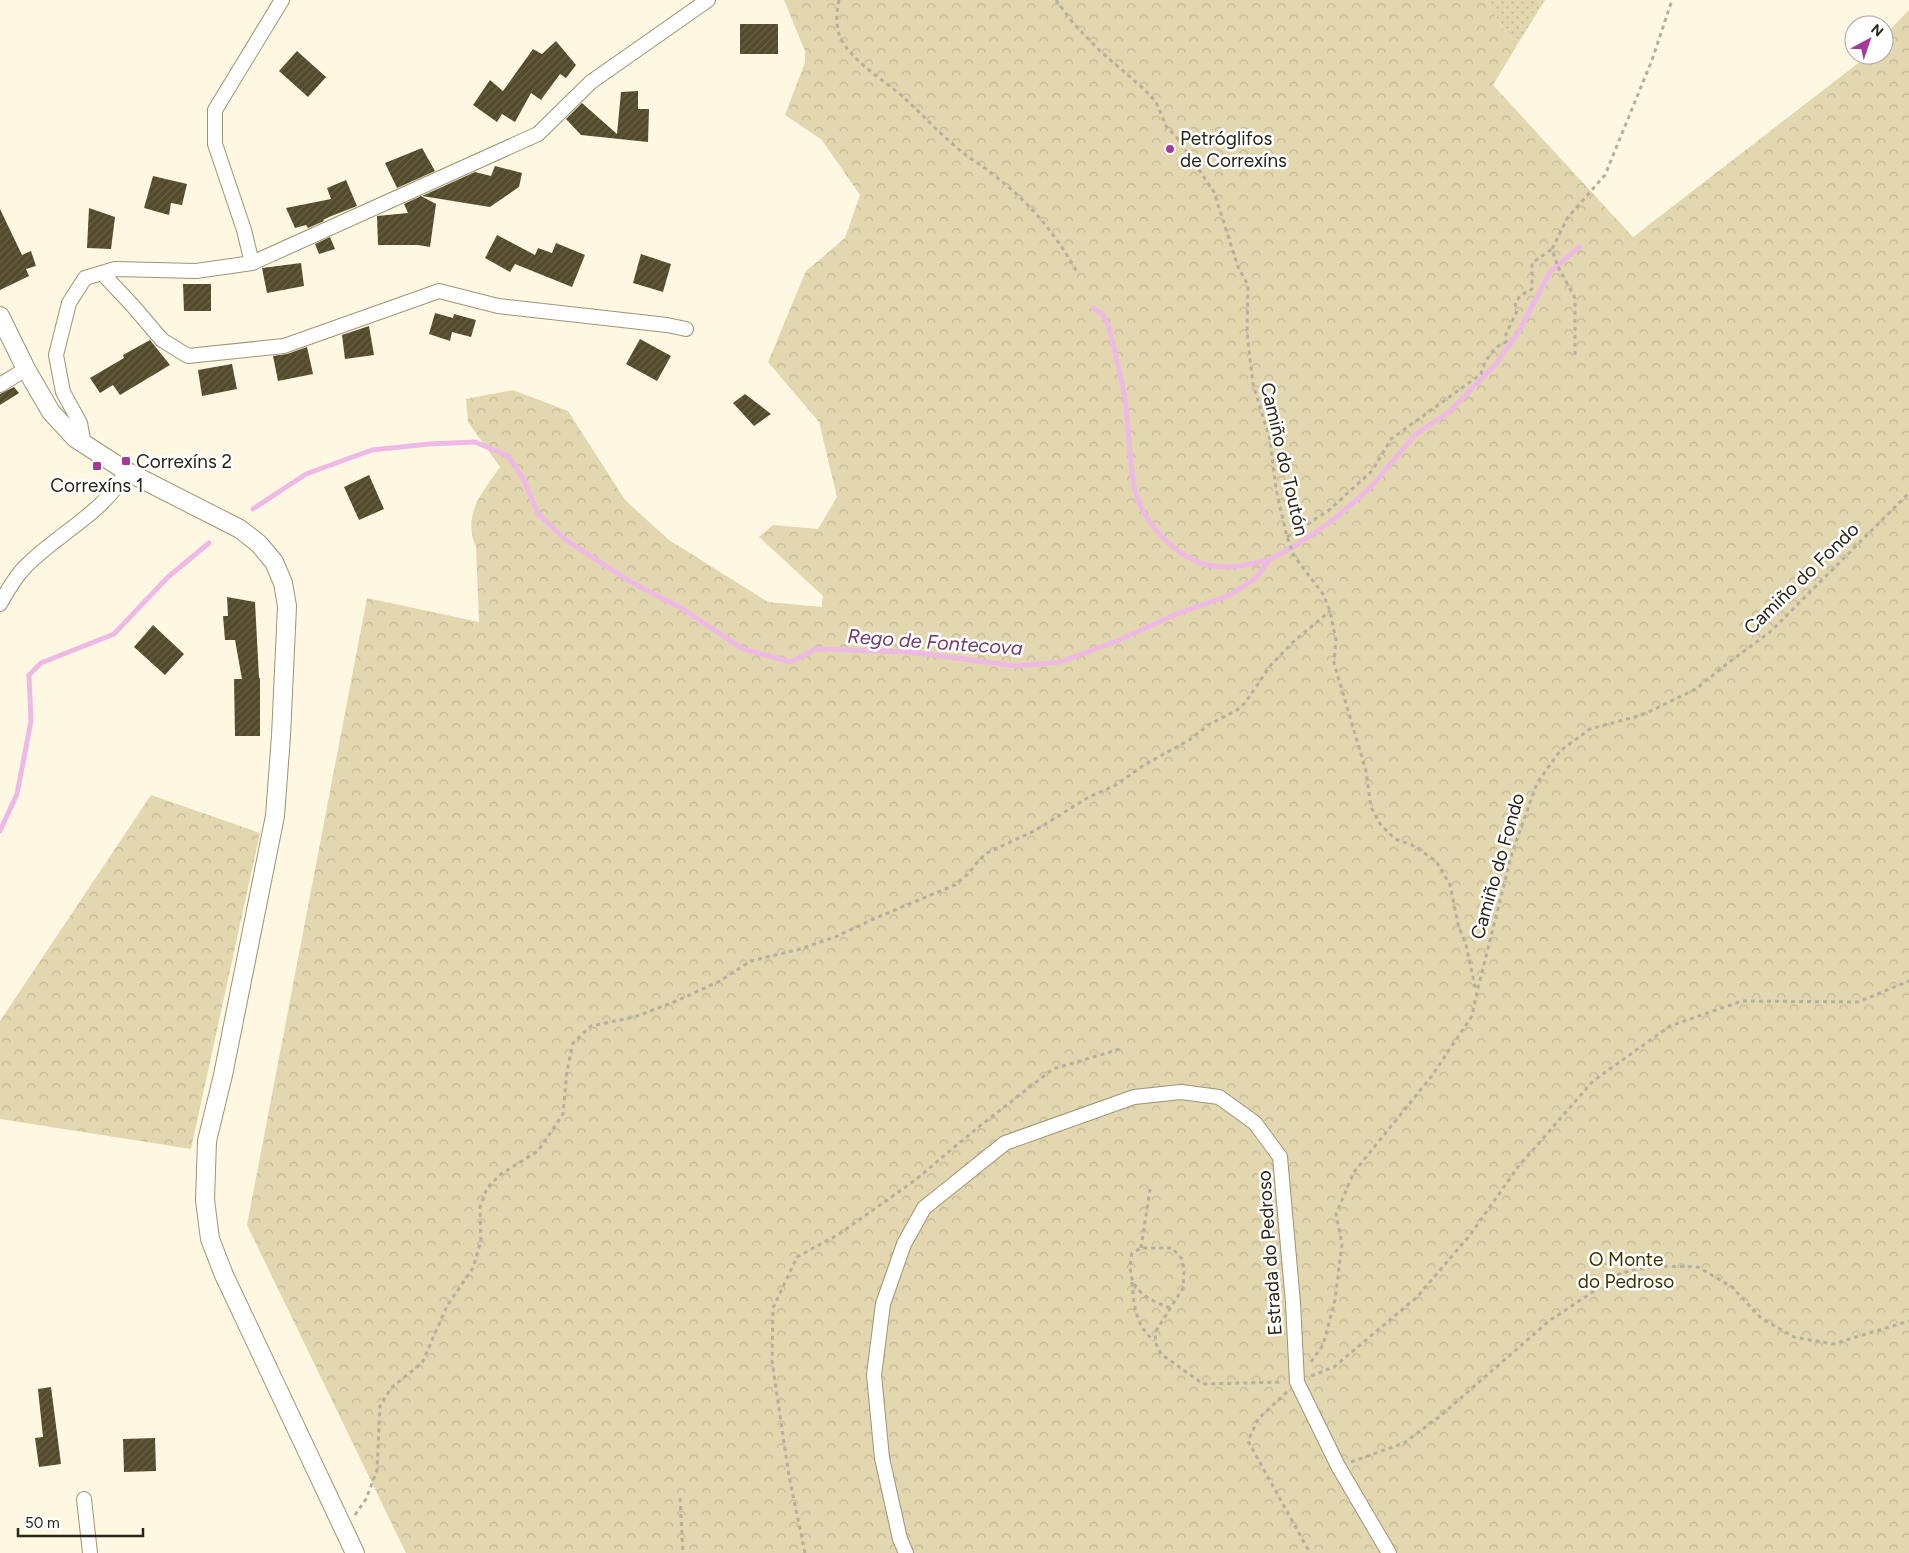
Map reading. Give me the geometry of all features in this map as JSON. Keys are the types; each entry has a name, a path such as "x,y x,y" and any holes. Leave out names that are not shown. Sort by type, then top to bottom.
{"street":[{"path":"252,263 244,230 215,144 215,110 282,0"},
{"path":"84,445 80,423 63,392 56,355 69,303 85,278 115,269 196,270 252,263 538,134 591,82 708,0"},
{"path":"102,273 162,340 188,356 284,346 439,291 498,306 667,325 686,330"},
{"path":"0,316 50,412 75,438 126,471 240,529 259,544 274,562 283,583 287,606 275,816 223,1075 207,1141 205,1200 210,1239 224,1275 355,1553"},
{"path":"0,385 26,368"},
{"path":"0,604 25,566 109,497 126,471"},
{"name":"Estrada do Pedroso","path":"906,1553 900,1539 882,1458 874,1375 883,1304 904,1244 924,1208 1005,1143 1134,1097 1181,1092 1219,1097 1254,1123 1280,1157 1293,1303 1297,1382 1338,1466 1389,1553"},
{"path":"84,1499 90,1553"}],"path":[{"path":"839,0 837,23 838,34 842,43 958,149 1019,195 1045,222 1077,272"},
{"name":"Camiño do Toutón","path":"1056,0 1073,22 1100,50 1156,102 1166,126 1178,139 1214,192 1238,267 1248,285 1247,332 1253,384 1270,440 1276,489 1287,538 1294,556 1323,594 1330,611 1336,640 1334,663 1366,771 1371,807 1380,824 1395,839 1412,845 1436,861 1450,885 1458,924 1466,945 1477,992"},
{"path":"1287,538 1328,511 1372,471 1391,439 1481,374 1483,365 1497,346 1506,342 1506,334 1518,311 1514,303 1521,295 1532,289 1532,263 1552,249 1568,218 1605,175 1652,60 1672,0"},
{"path":"1552,249 1557,265 1575,298 1575,358"},
{"name":"Camiño do Fondo","path":"1297,1382 1323,1345 1335,1300 1342,1244 1336,1214 1354,1172 1431,1078 1472,1016 1512,853 1536,783 1560,751 1590,729 1642,715 1696,689 1770,632 1909,493"},
{"path":"344,1530 366,1499 377,1470 380,1406 392,1388 422,1363 447,1306 473,1268 481,1242 480,1207 487,1188 502,1174 538,1151 562,1114 567,1071 573,1043 591,1026 634,1017 674,1002 720,981 751,961 800,949 835,937 955,885 987,853 1034,831 1090,797 1116,785 1144,765 1189,740 1210,724 1237,710 1245,703 1270,666 1293,642 1330,611"},
{"path":"1154,1342 1156,1331 1183,1288 1184,1272 1182,1259 1172,1248 1140,1248 1132,1253 1129,1267 1135,1311 1144,1332 1154,1342 1161,1354 1203,1384 1297,1382 1334,1367 1417,1297 1470,1236 1518,1168 1593,1081 1670,1026 1742,1001 1858,1002 1909,981"},
{"path":"806,1553 789,1476 772,1361 773,1308 797,1257 839,1234 914,1181 976,1129 1053,1069 1120,1049"},
{"path":"1140,1248 1150,1189"},
{"path":"1338,1466 1404,1443 1439,1417 1549,1321 1621,1273 1655,1266 1698,1268 1732,1287 1761,1318 1794,1337 1833,1344 1909,1321"},
{"path":"1132,1282 1155,1303 1170,1308"},
{"path":"1297,1382 1258,1419 1248,1440 1310,1553"},
{"path":"680,1498 683,1553"}],"green space":[{"name":"O Monte do Pedroso","path":"784,0 1486,0 1507,36 1519,42 1493,85 1633,237 1856,65 1894,65 1894,26 1909,10 1909,1553 406,1553 247,1225 367,598 479,622 476,547 471,524 476,504 500,467 468,422 466,399 513,390 568,411 625,500 669,540 768,602 822,607 823,596 759,537 773,525 818,529 837,497 819,422 768,362 806,271 845,238 860,195 822,140 785,115 805,62 805,51"},
{"path":"1486,0 1545,0 1519,42 1507,36"},
{"path":"151,795 260,833 191,1149 0,1119 0,1021"}],"building":[{"path":"740,24 778,24 778,54 740,54"},
{"path":"556,41 576,65 566,78 560,74 541,100 531,93 515,122 502,114 497,122 473,105 490,80 503,91 533,49 542,54"},
{"path":"297,51 326,77 308,97 279,71"},
{"path":"638,91 638,109 649,109 648,142 581,135 566,119 582,103 617,134 621,92"},
{"path":"422,148 435,171 397,188 385,163"},
{"path":"495,166 522,173 519,187 490,207 422,196 475,172 491,176"},
{"path":"153,176 187,184 182,205 171,203 169,215 144,208"},
{"path":"346,180 357,206 308,228 306,225 295,228 286,208 331,199 327,188"},
{"path":"421,196 436,204 430,247 418,245 378,245 377,216 408,213 404,204"},
{"path":"89,208 115,217 111,249 87,248"},
{"path":"0,209 22,255 31,251 36,266 26,269 29,276 0,290"},
{"path":"497,235 535,255 538,248 552,253 556,243 585,255 572,287 515,264 510,272 485,258"},
{"path":"330,237 335,249 319,254 315,244"},
{"path":"641,254 671,264 663,292 633,283"},
{"path":"301,263 304,286 267,293 262,268"},
{"path":"183,284 211,284 211,311 184,311"},
{"path":"435,313 453,318 454,314 476,320 471,337 452,332 450,341 429,334"},
{"path":"369,326 374,355 345,359 342,335"},
{"path":"640,339 671,356 657,381 626,364"},
{"path":"150,340 170,365 120,395 113,385 100,393 90,378 124,358 123,355"},
{"path":"307,347 313,374 278,381 273,356 287,354"},
{"path":"232,364 237,389 202,396 198,370"},
{"path":"14,387 19,393 0,405 0,394"},
{"path":"745,394 771,414 754,426 733,403"},
{"path":"369,475 384,509 359,520 344,487"},
{"path":"227,597 255,602 260,678 260,736 235,736 234,679 242,679 235,640 225,640 223,616 228,616"},
{"path":"153,625 184,654 165,675 134,647"},
{"path":"51,1387 61,1464 39,1467 35,1438 43,1437 38,1389"},
{"path":"155,1438 156,1471 124,1472 123,1439"}],"waterway":[{"name":"Rego de Fontecova","path":"253,509 306,474 372,450 429,444 475,442 508,456 524,480 538,514 566,540 631,582 681,608 743,649 791,662 816,649 910,652 1016,666 1060,662 1117,641 1179,613 1230,595 1256,578 1269,560 1298,544 1332,521 1370,488 1415,435 1449,412 1495,365 1518,333 1550,272 1579,247"},
{"path":"1093,308 1102,314 1108,324 1125,399 1134,486 1138,499 1152,525 1174,547 1186,556 1199,562 1227,567 1269,560"},
{"name":"Rego de Fontecova","path":"0,831 17,794 31,721 29,675 41,663 114,634 168,577 209,543"}],"place":[{"name":"Petróglifos de Correxíns","path":"1170,149"},
{"name":"Correxíns 2","path":"126,461"},
{"name":"Correxíns 1","path":"97,466"}]}
